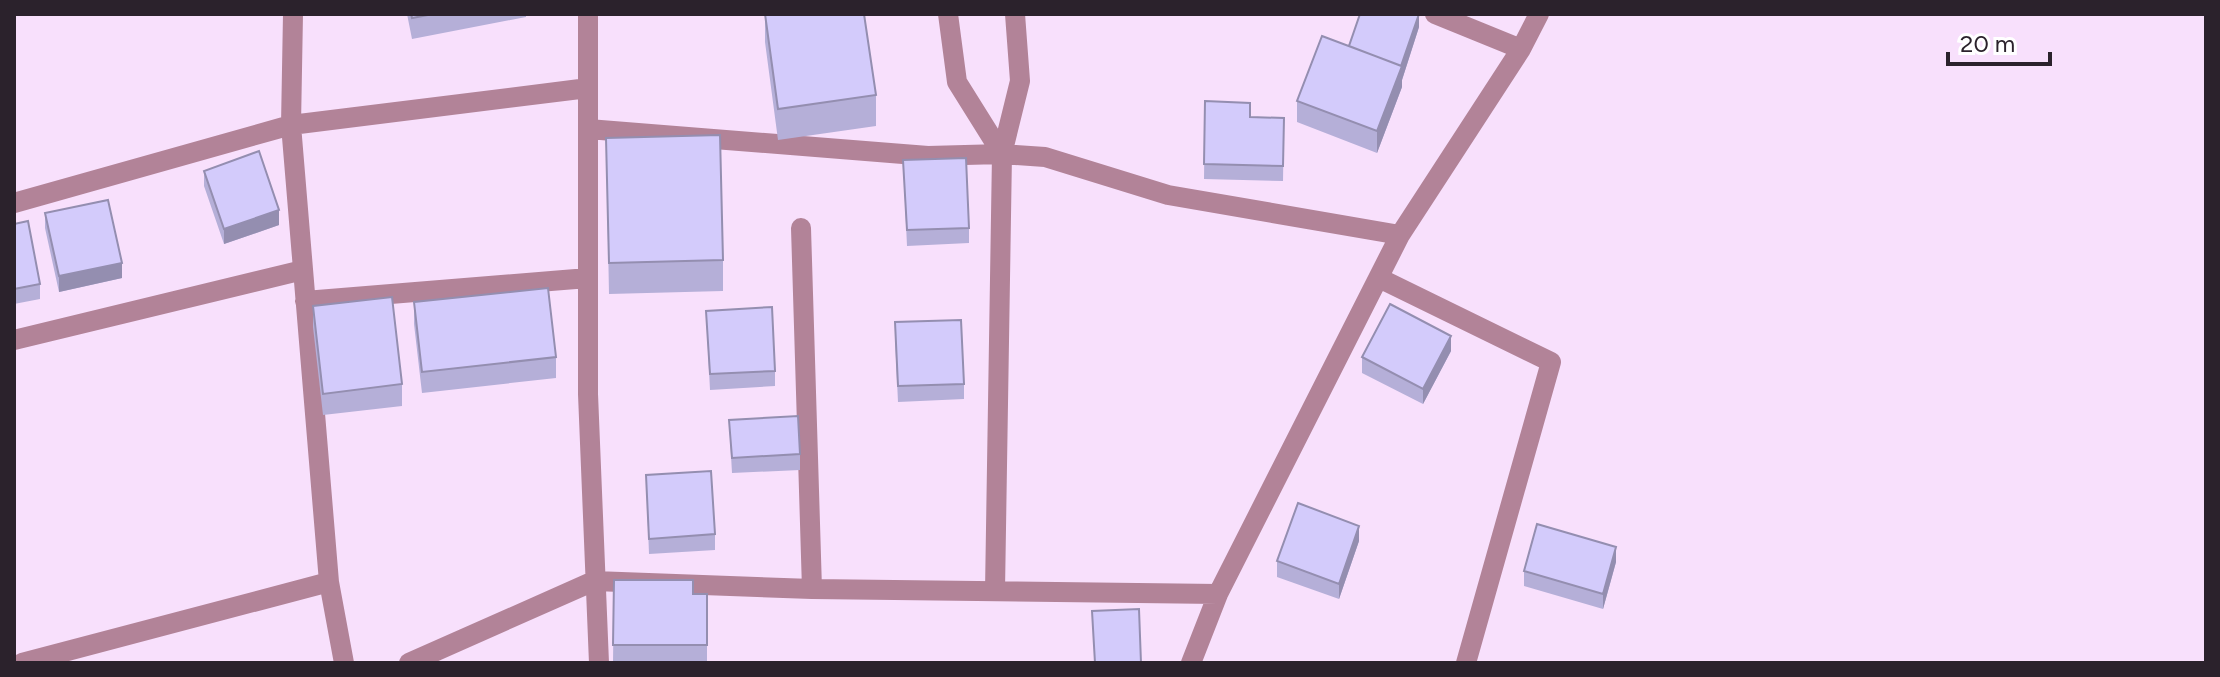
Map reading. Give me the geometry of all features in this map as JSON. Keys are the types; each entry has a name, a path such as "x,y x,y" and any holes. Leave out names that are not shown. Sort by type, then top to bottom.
{"street":[{"path":"293,14 291,125 329,582 344,663"},
{"path":"588,14 588,394 599,663"},
{"path":"948,14 957,82 1002,154"},
{"path":"995,591 1002,154 1020,81 1015,14"},
{"path":"1435,14 1521,49"},
{"path":"1191,663 1218,594 1400,235 1521,49 1539,14"},
{"path":"14,203 291,125 588,88"},
{"path":"588,129 928,156 1002,154 1045,157 1168,195 1400,235"},
{"path":"801,228 812,589"},
{"path":"14,340 303,270"},
{"path":"305,301 588,278"},
{"path":"1379,278 1551,362 1466,663"},
{"path":"409,663 594,581 812,589 1218,594"},
{"path":"22,663 329,582"}],"building":[{"path":"411,14 433,14 412,18"},
{"path":"765,14 864,14 876,95 778,109"},
{"path":"1360,14 1419,14 1401,66 1349,46"},
{"path":"1322,36 1402,66 1377,131 1297,101"},
{"path":"1205,101 1250,103 1250,117 1284,118 1283,166 1204,164"},
{"path":"720,135 723,260 609,263 606,138"},
{"path":"259,151 279,210 224,229 204,171"},
{"path":"966,158 969,228 907,230 903,160"},
{"path":"108,200 122,263 59,276 45,213"},
{"path":"28,221 40,284 14,289 14,224"},
{"path":"548,288 556,357 422,372 414,302"},
{"path":"392,297 402,384 323,394 313,306"},
{"path":"1390,304 1451,336 1423,389 1362,357"},
{"path":"772,307 775,371 710,374 706,311"},
{"path":"961,320 964,384 898,386 895,322"},
{"path":"798,416 800,454 732,458 729,420"},
{"path":"711,471 715,534 649,539 646,475"},
{"path":"1298,503 1359,526 1339,584 1277,561"},
{"path":"1537,524 1616,547 1603,594 1524,571"},
{"path":"614,580 693,580 693,594 707,594 707,645 613,645"},
{"path":"1139,609 1141,663 1095,663 1092,611"}]}
